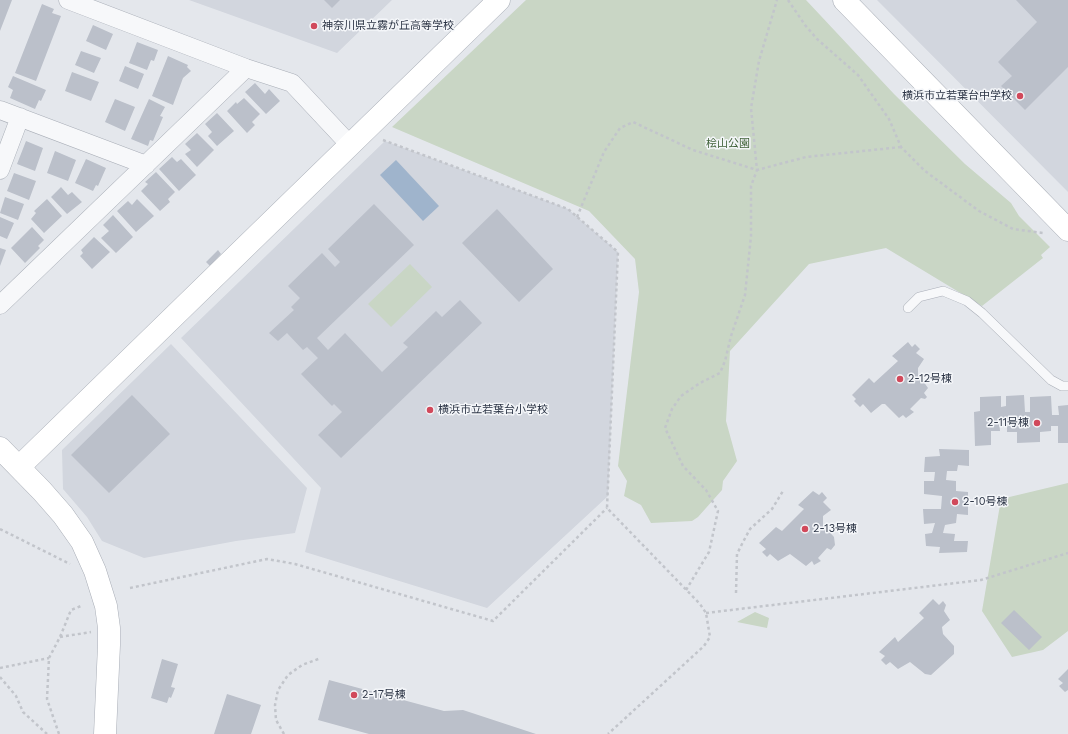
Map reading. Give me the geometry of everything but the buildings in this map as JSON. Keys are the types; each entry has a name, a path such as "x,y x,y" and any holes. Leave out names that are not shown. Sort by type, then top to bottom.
{"street":[{"path":"68,0 246,68 292,83 350,145"},
{"path":"19,467 499,0"},
{"path":"844,0 1058,231"},
{"path":"0,305 246,68"},
{"path":"0,110 146,165"},
{"path":"0,170 20,117"},
{"path":"0,448 63,515 82,542 96,571 106,606 109,645 105,734"}],"lane":[{"path":"908,308 919,297 943,291 967,302 982,313 1051,380 1062,386 1068,386"}],"path":[{"path":"686,590 709,552 718,511 706,490 683,466 665,428 672,409 681,396 700,383 720,373 745,296 751,236 751,186 757,170 751,108 759,61 777,0"},
{"path":"788,0 805,25 817,39 858,75 889,119 902,147 925,171 979,211 1013,229 1058,231"},
{"path":"577,217 604,152 620,128 633,122 693,150 757,170 806,157 902,147"},
{"path":"130,588 267,559 295,564 493,621 607,508 618,252 568,209 380,140"},
{"path":"736,593 737,554 750,529 772,509 784,491"},
{"path":"607,508 706,612 710,638 704,646 608,734"},
{"path":"0,529 77,567 96,571"},
{"path":"706,612 981,580 1068,553"},
{"path":"59,734 47,699 49,658 60,637 70,610 81,606"},
{"path":"60,637 89,632"},
{"path":"0,668 49,658"},
{"path":"284,734 276,720 275,705 278,690 288,675 302,665 321,658"},
{"path":"0,677 16,696 23,712 47,734"}],"shaded area":[{"name":"神奈川県立霧が丘高等学校","path":"189,0 392,0 337,53"},
{"name":"横浜市立若葉台中学校","path":"877,0 1068,0 1068,192"},
{"name":"横浜市立若葉台小学校","path":"385,141 568,209 618,252 608,496 487,608 305,552 321,488 181,338"},
{"path":"171,344 307,488 295,533 236,541 144,558 102,541 87,517 63,489 62,450"}],"green space":[{"name":"桧山公園","path":"526,0 806,0 894,94 965,164 1011,203 1019,216 1050,247 1041,255 1043,258 982,306 886,248 809,264 730,351 726,421 737,461 723,481 722,490 698,517 692,521 651,523 641,505 624,496 627,481 618,466 639,292 635,259 589,211 392,127"},
{"path":"410,264 432,287 391,327 368,304"},
{"path":"1068,483 1068,631 1043,650 1012,657 982,611 1001,499"},
{"path":"755,612 769,618 767,628 737,622"}],"water":[{"path":"396,160 439,206 423,221 380,175"}],"place":[{"name":"神奈川県立霧が丘高等学校","path":"314,26"},
{"name":"横浜市立若葉台中学校","path":"1020,96"},
{"name":"2-12号棟","path":"900,379"},
{"name":"横浜市立若葉台小学校","path":"430,410"},
{"name":"2-11号棟","path":"1037,423"},
{"name":"2-10号棟","path":"955,502"},
{"name":"2-13号棟","path":"805,529"},
{"name":"2-17号棟","path":"354,695"}]}
